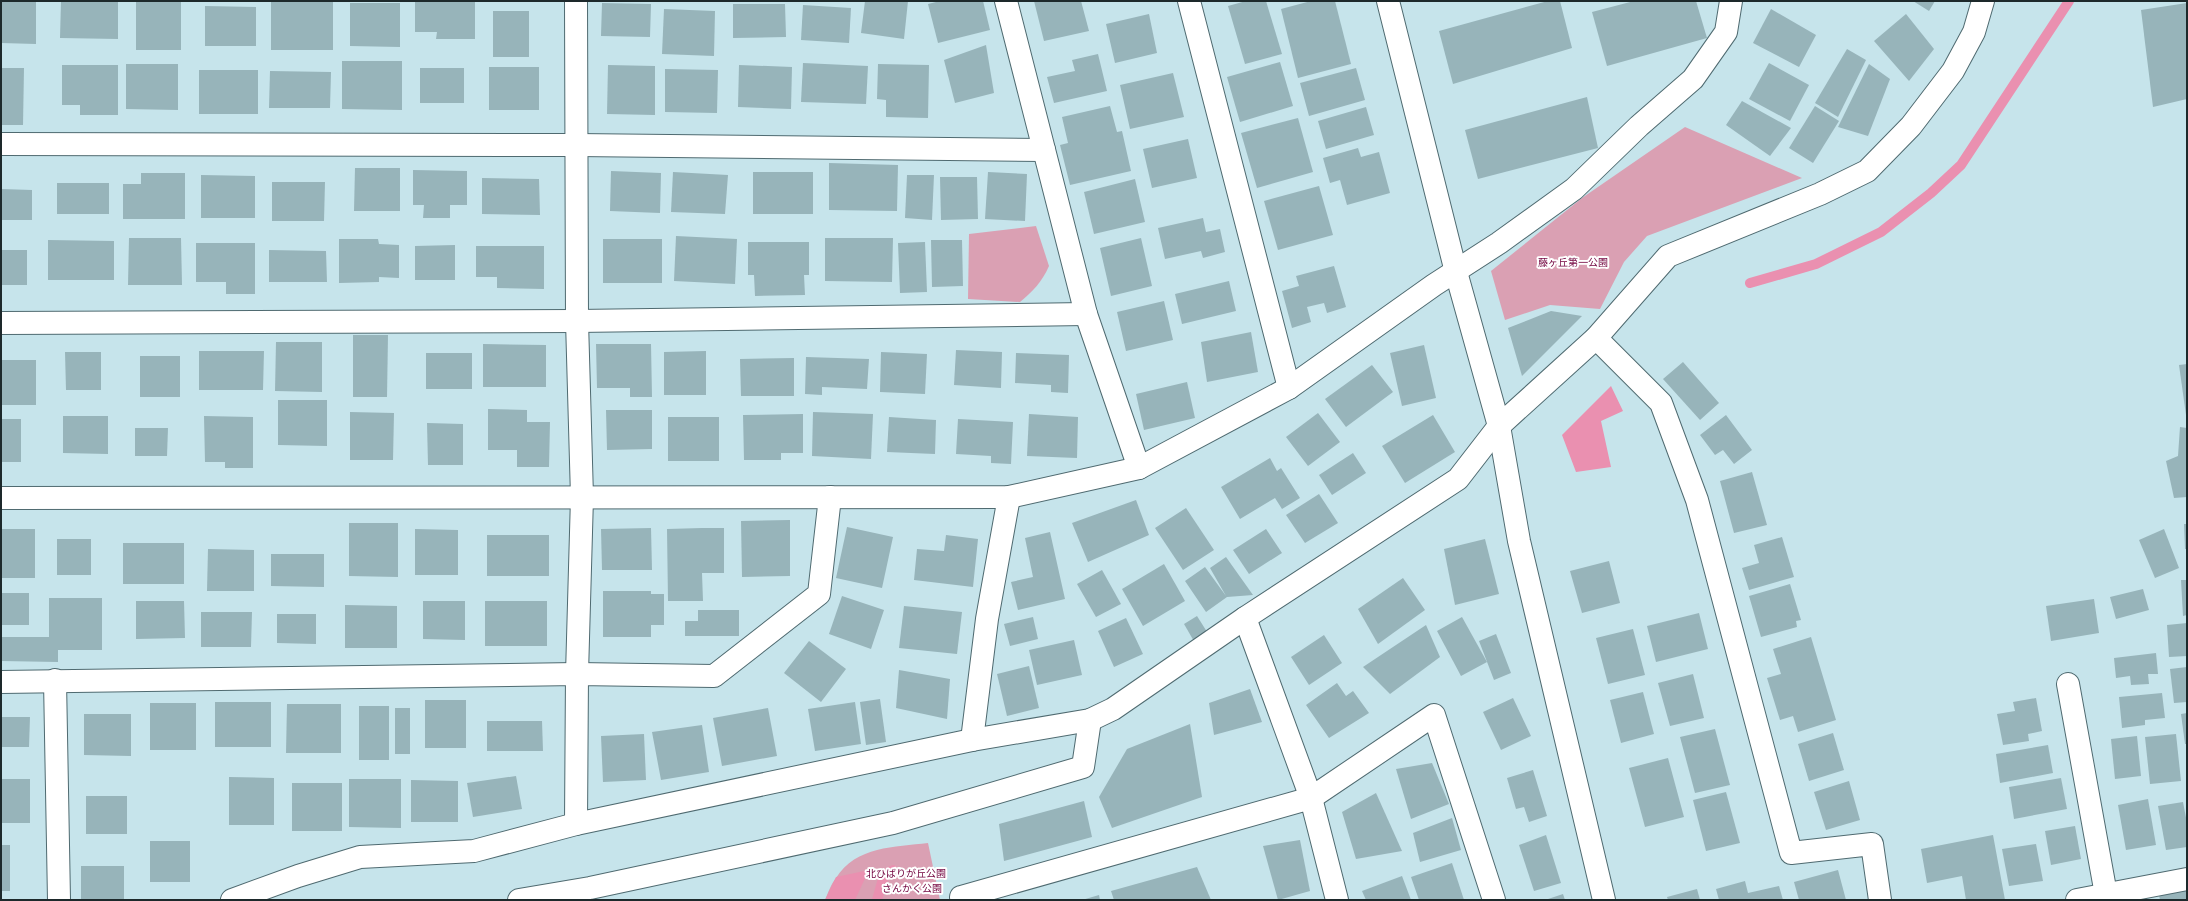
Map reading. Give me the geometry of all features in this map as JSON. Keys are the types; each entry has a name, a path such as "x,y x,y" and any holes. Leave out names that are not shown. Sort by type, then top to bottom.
{"street":[{"path":"576,1 576,321 582,497 577,674 576,824"},
{"path":"1006,1 1086,314 1139,468"},
{"path":"1189,1 1290,388"},
{"path":"1388,1 1456,272 1498,426 1519,541 1604,900"},
{"path":"1,498 1009,497 1139,468 1290,388 1434,285 1456,272 1574,189 1639,126 1693,79 1726,32 1731,1"},
{"path":"232,900 298,876 360,857 474,851 576,824 972,740 1089,724 1245,618 1458,479 1498,426 1596,338 1668,256 1820,194 1867,172 1911,126 1953,71 1974,32 1983,1"},
{"path":"1,144 576,145 1044,150"},
{"path":"1,323 576,321 1086,314"},
{"path":"1596,338 1661,403 1697,500 1791,853 1872,844 1880,900"},
{"path":"1,682 55,680 577,674 714,676 820,594 830,497"},
{"path":"972,740 988,619 1009,497"},
{"path":"1245,618 1311,798 1337,900"},
{"path":"55,680 59,900"},
{"path":"2068,684 2107,896"},
{"path":"962,900 961,897 1311,798 1434,715 1494,900"},
{"path":"519,900 597,886 893,823 1083,767 1089,724"},
{"path":"2077,900 2107,896 2187,879"}],"green space":[{"name":"藤ヶ丘第一公園","path":"1685,127 1802,178 1647,236 1624,262 1600,309 1550,305 1505,320 1491,271 1582,198"},
{"path":"1036,226 1049,266 1040,282 1033,290 1020,302 968,299 969,234"},
{"name":"北ひばりが丘公園","path":"928,843 940,900 825,900 834,880 844,867 854,860 865,854 890,847"}],"shaded area":[{"path":"1611,386 1623,411 1601,421 1611,467 1576,472 1562,435"},
{"path":"869,870 855,900 825,900 836,877"}],"building":[{"path":"61,1 118,1 118,39 60,38"},
{"path":"136,1 181,1 181,50 136,50"},
{"path":"271,1 333,1 333,50 271,50"},
{"path":"415,1 475,1 475,39 436,39 437,32 415,32"},
{"path":"865,1 908,1 904,39 861,33"},
{"path":"940,1 983,1 990,30 938,43 928,4"},
{"path":"1034,1 1081,1 1089,31 1044,41"},
{"path":"1246,1 1266,1 1282,54 1245,64 1228,6"},
{"path":"1311,1 1335,1 1351,64 1298,78 1281,9"},
{"path":"1548,1 1560,1 1572,48 1453,84 1439,31"},
{"path":"1634,1 1696,1 1707,38 1607,66 1592,12"},
{"path":"1913,1 1935,1 1929,11"},
{"path":"1,2 36,2 36,44 1,43"},
{"path":"350,3 400,3 400,47 350,46"},
{"path":"602,3 651,4 650,37 601,36"},
{"path":"2187,3 2187,99 2153,107 2141,10"},
{"path":"733,4 785,4 786,37 733,38"},
{"path":"803,5 851,8 849,43 801,40"},
{"path":"205,6 256,7 256,46 205,46"},
{"path":"664,9 715,11 714,56 662,54"},
{"path":"1771,9 1816,35 1799,67 1753,43"},
{"path":"493,11 529,11 529,57 493,57"},
{"path":"1149,14 1157,53 1115,63 1106,24"},
{"path":"1906,14 1934,49 1909,81 1874,41"},
{"path":"986,45 994,93 955,103 944,60"},
{"path":"1847,49 1866,60 1838,117 1815,103"},
{"path":"1098,54 1107,91 1054,103 1047,77 1075,71 1072,60"},
{"path":"342,61 402,61 402,110 342,109"},
{"path":"1280,62 1293,106 1240,122 1227,77"},
{"path":"803,63 868,66 866,104 801,102"},
{"path":"1769,63 1809,85 1790,121 1749,99"},
{"path":"126,64 178,64 178,110 126,109"},
{"path":"878,64 929,65 928,118 886,117 886,100 877,99"},
{"path":"1869,64 1890,79 1868,136 1838,127"},
{"path":"62,65 118,65 118,115 80,115 80,105 62,105"},
{"path":"608,65 655,66 655,115 607,114"},
{"path":"739,65 792,67 791,109 738,107"},
{"path":"489,67 539,67 539,110 489,110"},
{"path":"1,68 24,68 23,125 1,125"},
{"path":"420,68 464,68 464,103 420,103"},
{"path":"1356,68 1365,100 1309,116 1300,83"},
{"path":"665,69 718,70 717,113 665,112"},
{"path":"199,70 258,70 258,114 199,114"},
{"path":"270,71 331,72 330,108 269,108"},
{"path":"1173,73 1184,117 1130,129 1120,85"},
{"path":"1587,97 1598,148 1478,179 1465,130"},
{"path":"1742,101 1791,128 1770,156 1726,125"},
{"path":"1110,106 1117,132 1122,131 1131,171 1070,185 1060,145 1068,143 1062,117"},
{"path":"1815,106 1839,121 1813,163 1789,148"},
{"path":"1366,107 1374,135 1326,149 1318,121"},
{"path":"1298,118 1313,172 1257,188 1241,133"},
{"path":"1188,139 1197,178 1152,188 1143,149"},
{"path":"1358,148 1361,157 1379,152 1390,193 1347,205 1340,180 1330,183 1323,158"},
{"path":"829,163 898,165 897,211 829,210"},
{"path":"355,168 400,168 400,211 354,211"},
{"path":"413,170 467,171 467,205 450,205 450,218 423,218 424,205 413,205"},
{"path":"611,171 661,173 660,213 610,211"},
{"path":"673,172 728,175 725,214 671,212"},
{"path":"753,172 813,172 813,214 753,214"},
{"path":"988,172 1027,174 1025,221 985,219"},
{"path":"141,173 185,173 185,219 123,219 123,184 141,184"},
{"path":"201,175 255,176 255,218 201,218"},
{"path":"907,175 934,175 932,220 905,218"},
{"path":"940,177 977,177 978,219 941,220"},
{"path":"482,178 539,179 540,215 482,214"},
{"path":"1135,179 1145,222 1094,234 1084,192"},
{"path":"272,182 325,182 324,221 272,221"},
{"path":"57,183 109,183 109,214 57,214"},
{"path":"1319,186 1333,235 1278,250 1264,201"},
{"path":"1,189 32,190 32,220 1,220"},
{"path":"1203,218 1206,232 1220,229 1225,252 1203,258 1201,251 1165,259 1158,228"},
{"path":"676,236 737,239 735,284 674,281"},
{"path":"129,238 181,238 182,285 128,285"},
{"path":"825,238 893,238 892,282 825,281"},
{"path":"1141,238 1152,286 1111,296 1100,248"},
{"path":"339,239 378,239 379,244 399,245 399,278 379,277 379,282 339,283"},
{"path":"603,239 662,239 662,283 603,283"},
{"path":"48,240 114,241 114,280 48,280"},
{"path":"931,240 962,240 963,286 932,287"},
{"path":"748,242 809,242 809,275 804,275 805,295 755,296 754,275 748,275"},
{"path":"925,242 927,292 900,293 898,243"},
{"path":"196,243 255,243 255,294 226,294 226,282 196,282"},
{"path":"455,245 455,280 415,280 415,246"},
{"path":"476,246 544,246 544,289 497,288 497,277 476,277"},
{"path":"1,250 27,250 27,285 1,285"},
{"path":"269,250 326,251 327,282 269,282"},
{"path":"1334,266 1346,307 1327,313 1324,303 1307,307 1311,322 1292,328 1282,291 1299,286 1296,276"},
{"path":"1229,281 1236,311 1182,324 1175,294"},
{"path":"1164,301 1173,340 1126,351 1117,312"},
{"path":"1551,311 1582,316 1522,376 1508,328"},
{"path":"1251,332 1258,372 1207,382 1201,342"},
{"path":"353,335 388,335 387,397 353,397"},
{"path":"276,342 322,342 322,392 275,391"},
{"path":"483,344 546,345 546,387 483,387"},
{"path":"596,344 651,344 652,397 630,397 630,388 597,388"},
{"path":"1424,345 1436,398 1402,406 1390,353"},
{"path":"956,350 1002,352 1001,388 954,385"},
{"path":"199,351 264,351 263,390 199,390"},
{"path":"706,351 706,395 664,395 664,352"},
{"path":"65,352 101,352 101,390 66,390"},
{"path":"881,352 927,354 925,394 880,392"},
{"path":"426,353 472,353 472,389 426,389"},
{"path":"1016,353 1069,355 1068,393 1051,392 1051,385 1015,383"},
{"path":"140,356 180,356 180,397 140,397"},
{"path":"806,357 869,359 867,389 822,387 822,395 805,394"},
{"path":"794,358 794,396 741,396 740,359"},
{"path":"1,360 36,360 36,405 1,405"},
{"path":"1683,362 1719,403 1700,420 1663,379"},
{"path":"2187,364 2187,415 2186,415 2179,365"},
{"path":"1372,365 1393,392 1346,427 1325,399"},
{"path":"1187,382 1195,418 1144,430 1136,394"},
{"path":"278,400 327,400 327,446 278,445"},
{"path":"488,409 527,410 527,422 550,422 549,467 517,467 517,450 488,450"},
{"path":"606,410 652,410 652,449 607,450"},
{"path":"350,412 394,413 393,460 350,460"},
{"path":"813,412 873,414 871,459 812,456"},
{"path":"1318,413 1340,442 1308,466 1286,437"},
{"path":"803,414 803,453 781,453 781,460 744,460 743,415"},
{"path":"1029,414 1078,417 1077,458 1027,456"},
{"path":"1433,415 1455,452 1405,483 1382,446"},
{"path":"1726,415 1752,450 1734,464 1723,450 1715,455 1700,435"},
{"path":"63,416 108,416 108,454 63,453"},
{"path":"204,416 253,417 253,468 225,468 225,462 205,462"},
{"path":"668,417 719,417 719,461 668,461"},
{"path":"889,417 936,420 935,454 887,452"},
{"path":"1,419 21,419 21,462 1,462"},
{"path":"958,419 1013,422 1011,464 991,463 991,456 956,454"},
{"path":"427,423 463,424 463,465 428,465"},
{"path":"2180,427 2187,428 2187,497 2174,498 2166,461 2178,456"},
{"path":"135,428 168,428 167,456 135,456"},
{"path":"1353,453 1366,473 1332,495 1319,475"},
{"path":"1270,458 1277,471 1281,468 1300,498 1282,509 1275,498 1240,519 1221,487"},
{"path":"1752,472 1767,525 1734,533 1720,481"},
{"path":"1319,494 1338,523 1305,543 1286,515"},
{"path":"1136,500 1149,535 1088,562 1072,523"},
{"path":"1186,508 1214,550 1183,570 1155,528"},
{"path":"790,520 790,576 742,577 741,521"},
{"path":"349,523 398,523 398,577 349,576"},
{"path":"2184,524 2187,524 2187,549 2185,549"},
{"path":"847,527 893,537 882,588 836,578"},
{"path":"651,528 652,570 602,570 601,529"},
{"path":"724,528 724,573 702,573 703,601 668,601 667,529"},
{"path":"1,529 35,529 35,578 1,578"},
{"path":"415,529 458,530 458,575 415,575"},
{"path":"1266,529 1282,553 1249,574 1233,550"},
{"path":"2164,529 2179,568 2155,578 2139,540"},
{"path":"1050,532 1065,599 1018,610 1011,582 1033,577 1025,538"},
{"path":"487,535 549,535 549,576 487,576"},
{"path":"946,535 978,539 973,587 914,580 917,549 944,551"},
{"path":"1782,537 1794,577 1749,590 1742,568 1759,563 1754,545"},
{"path":"57,539 91,539 91,575 57,575"},
{"path":"1485,539 1499,594 1455,605 1444,549"},
{"path":"123,543 184,543 184,584 123,584"},
{"path":"208,549 254,550 254,591 207,591"},
{"path":"271,554 324,554 324,587 271,586"},
{"path":"1226,557 1253,595 1227,597 1206,612 1185,581 1205,567 1226,596 1210,568"},
{"path":"1609,561 1620,603 1582,613 1570,571"},
{"path":"1164,564 1185,601 1143,626 1122,589"},
{"path":"1102,570 1121,604 1096,617 1077,584"},
{"path":"1403,578 1425,610 1378,644 1358,609"},
{"path":"2181,580 2187,580 2187,615 2183,616"},
{"path":"1790,584 1801,620 1796,621 1797,627 1761,637 1749,596"},
{"path":"2143,589 2149,610 2116,619 2110,597"},
{"path":"603,591 651,591 651,594 664,594 664,625 651,625 651,637 603,637"},
{"path":"1,593 29,593 29,625 1,625"},
{"path":"842,596 884,610 871,649 829,634"},
{"path":"49,598 102,598 102,650 58,650 58,662 1,661 1,637 49,637"},
{"path":"2094,599 2099,633 2051,641 2046,606"},
{"path":"136,601 184,601 185,638 136,639"},
{"path":"423,601 465,601 465,640 423,639"},
{"path":"485,601 547,601 547,646 485,646"},
{"path":"345,605 397,606 397,648 345,648"},
{"path":"904,606 962,612 957,654 899,648"},
{"path":"698,610 739,610 739,636 685,636 685,621 698,621"},
{"path":"201,612 252,612 251,647 201,647"},
{"path":"1699,613 1708,649 1656,662 1647,626"},
{"path":"277,614 316,614 316,644 277,643"},
{"path":"1197,616 1209,635 1195,643 1184,624"},
{"path":"1033,617 1038,639 1010,646 1004,624"},
{"path":"1462,617 1487,662 1461,676 1437,631"},
{"path":"1126,618 1143,654 1114,667 1098,631"},
{"path":"2187,623 2187,656 2169,657 2167,625"},
{"path":"1426,625 1440,657 1390,694 1363,667"},
{"path":"1633,629 1645,675 1608,684 1596,638"},
{"path":"1496,634 1511,673 1494,680 1479,641"},
{"path":"1324,635 1342,663 1309,685 1291,657"},
{"path":"1811,637 1836,720 1798,732 1793,716 1780,720 1767,678 1781,674 1773,649"},
{"path":"1074,640 1082,675 1037,685 1029,650"},
{"path":"809,641 846,669 821,702 784,673"},
{"path":"2156,653 2158,674 2148,674 2149,684 2131,685 2130,676 2116,678 2114,658"},
{"path":"1029,666 1039,708 1007,716 997,674"},
{"path":"2187,667 2187,702 2174,703 2170,669"},
{"path":"899,670 950,679 947,719 896,708"},
{"path":"1693,674 1704,718 1670,726 1658,683"},
{"path":"1337,683 1346,696 1353,691 1369,713 1329,738 1306,705"},
{"path":"1250,689 1262,722 1214,735 1209,703"},
{"path":"1643,692 1654,734 1621,743 1610,700"},
{"path":"2162,693 2165,718 2145,720 2145,725 2122,728 2119,697"},
{"path":"1513,698 1531,736 1501,750 1483,712"},
{"path":"2036,698 2042,731 2028,734 2029,741 2003,745 1997,714 2015,711 2013,702"},
{"path":"880,699 886,742 866,745 860,702"},
{"path":"425,700 466,700 466,748 425,748"},
{"path":"215,702 271,702 271,747 215,747"},
{"path":"855,702 861,744 815,751 808,709"},
{"path":"150,703 196,703 196,750 150,750"},
{"path":"287,704 341,704 341,753 286,753"},
{"path":"359,706 389,706 389,760 359,760"},
{"path":"395,708 410,708 410,754 395,754"},
{"path":"768,708 777,756 722,766 713,718"},
{"path":"2187,713 2187,744 2185,744 2181,714"},
{"path":"84,714 131,714 131,756 84,755"},
{"path":"1,717 30,717 29,747 1,747"},
{"path":"487,721 542,721 543,751 487,751"},
{"path":"1190,724 1202,797 1112,828 1099,797 1127,749"},
{"path":"702,725 709,772 661,780 652,732"},
{"path":"1715,729 1730,785 1695,793 1680,737"},
{"path":"1833,733 1844,770 1809,781 1798,744"},
{"path":"644,734 646,780 603,782 601,736"},
{"path":"2176,734 2181,781 2150,784 2145,737"},
{"path":"2137,736 2141,776 2115,779 2111,739"},
{"path":"2048,745 2053,773 2000,783 1996,754"},
{"path":"1668,758 1684,817 1645,827 1629,768"},
{"path":"1432,763 1449,804 1411,819 1396,769"},
{"path":"1533,770 1547,816 1529,822 1524,807 1516,809 1507,778"},
{"path":"516,776 522,809 473,817 467,783"},
{"path":"229,777 274,778 274,825 229,825"},
{"path":"2061,778 2067,809 2014,819 2009,787"},
{"path":"1,779 30,779 30,823 1,823"},
{"path":"349,779 401,779 401,828 349,827"},
{"path":"411,780 458,781 458,822 411,822"},
{"path":"1849,781 1860,820 1826,830 1814,792"},
{"path":"292,783 342,783 342,831 292,831"},
{"path":"1726,792 1740,843 1706,851 1693,800"},
{"path":"1376,793 1402,851 1356,859 1342,812"},
{"path":"86,796 127,796 127,834 86,834"},
{"path":"2148,799 2156,845 2126,850 2118,805"},
{"path":"1084,801 1092,837 1004,861 999,824"},
{"path":"2183,802 2187,823 2187,847 2166,850 2158,806"},
{"path":"1452,818 1461,850 1420,862 1413,833"},
{"path":"2075,826 2081,859 2051,865 2045,831"},
{"path":"1546,835 1561,883 1534,891 1519,845"},
{"path":"1993,835 2005,900 1966,900 1962,876 1927,883 1921,849"},
{"path":"1300,840 1310,891 1278,900 1263,846"},
{"path":"150,841 190,841 190,882 150,882"},
{"path":"2036,844 2043,881 2009,886 2002,849"},
{"path":"1,845 10,845 10,891 1,891"},
{"path":"1452,863 1464,900 1419,900 1411,877"},
{"path":"81,866 124,866 124,900 81,900"},
{"path":"1197,867 1211,900 1114,900 1111,891"},
{"path":"1838,870 1846,900 1799,900 1794,882"},
{"path":"1402,876 1411,900 1366,900 1362,891"},
{"path":"1745,881 1748,893 1779,886 1783,900 1719,900 1716,889"},
{"path":"2187,881 2187,900 2160,900 2157,886"},
{"path":"1697,889 1700,900 1668,900 1667,897"},
{"path":"1563,894 1565,900 1545,900"},
{"path":"1099,895 1100,900 1082,900"}],"waterway":[{"path":"1750,283 1816,264 1881,232 1931,193 1961,165 2069,1"},
{"path":"877,900 884,875 893,870"}],"park label":[{"name":"さんかく公園","path":"912,888"}]}
